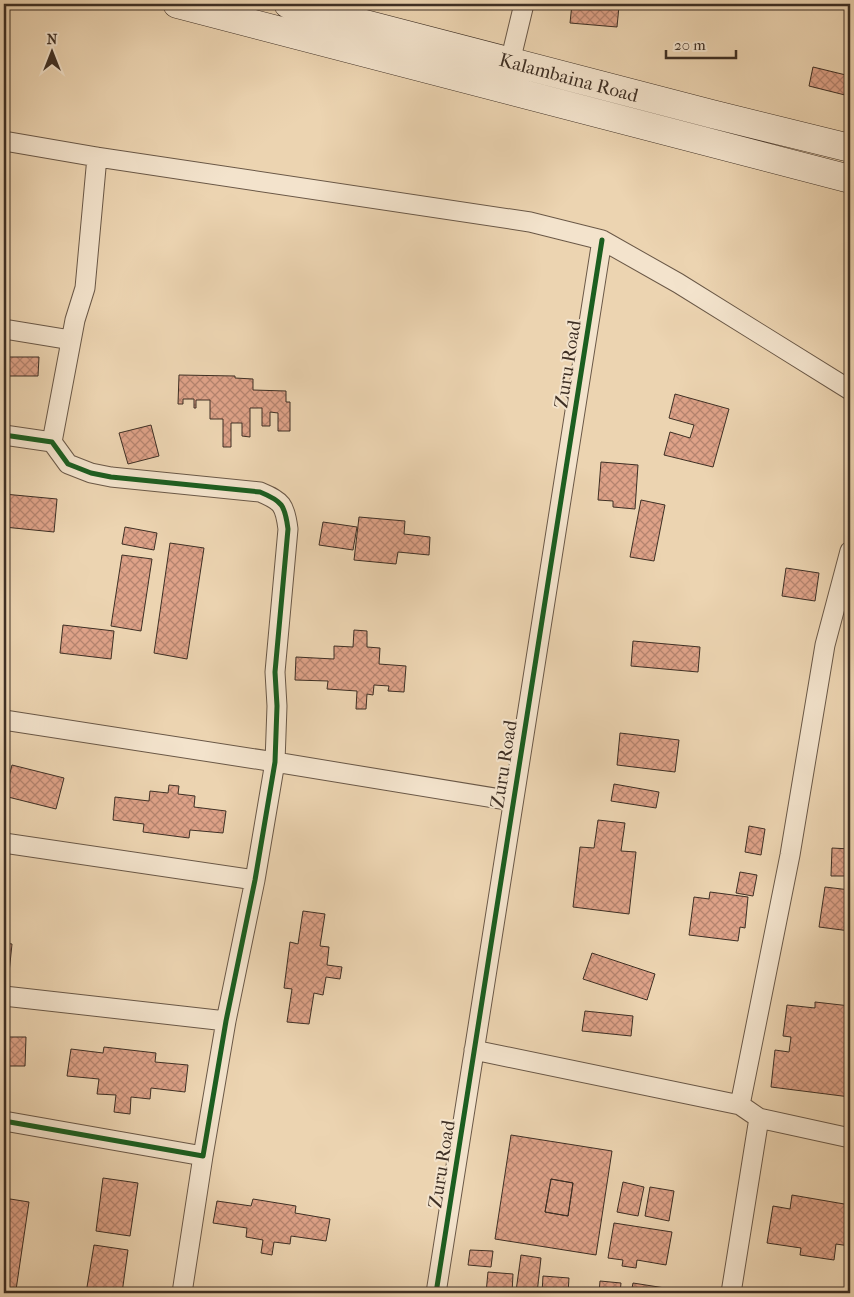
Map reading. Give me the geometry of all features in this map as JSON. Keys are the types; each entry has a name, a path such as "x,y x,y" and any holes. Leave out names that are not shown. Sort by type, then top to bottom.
{"main road":[{"path":"177,4 850,179"},
{"name":"Kalambaina Road","path":"288,4 850,148"}],"street":[{"path":"510,62 524,4"},
{"path":"4,141 97,157 530,222 602,240 678,283 850,390"},
{"path":"52,442 71,340 85,288 97,157"},
{"name":"Zuru Road","path":"436,1293 602,240"},
{"path":"4,329 71,340"},
{"path":"4,435 52,442 68,464 91,473 111,478 260,492 277,499 286,513 288,529 275,672 277,706 275,762 255,880 226,1021 182,1293"},
{"path":"740,1105 790,855 825,645 850,550"},
{"path":"4,720 513,801"},
{"path":"4,843 255,880"},
{"path":"4,996 226,1021"},
{"path":"474,1050 740,1105 759,1118 850,1138"},
{"path":"731,1293 759,1118"},
{"path":"4,1121 203,1156"}],"building":[{"path":"572,4 619,6 617,27 570,23"},
{"path":"830,4 850,4 850,10"},
{"path":"813,67 850,76 849,96 809,86"},
{"path":"4,339 6,339 6,357 39,357 38,376 8,376 8,386 4,386"},
{"path":"179,375 235,376 235,378 253,379 253,390 286,391 286,402 290,402 290,431 278,431 278,413 270,412 270,426 262,426 262,408 250,408 250,437 242,436 242,423 231,423 231,447 223,447 223,419 210,419 210,400 196,400 196,408 194,408 194,399 183,399 183,404 178,404"},
{"path":"675,394 729,409 713,467 664,455 670,432 690,438 694,425 669,418"},
{"path":"151,425 159,456 128,464 119,433"},
{"path":"601,462 638,465 635,509 613,507 613,501 598,500"},
{"path":"4,494 57,499 54,532 4,527"},
{"path":"641,500 665,505 654,561 630,557"},
{"path":"359,517 405,521 404,534 430,537 429,555 398,552 396,564 354,560"},
{"path":"323,522 357,527 353,550 319,545"},
{"path":"125,527 157,533 154,550 122,544"},
{"path":"170,543 204,548 187,659 154,653"},
{"path":"122,555 152,559 141,631 111,626"},
{"path":"786,568 819,573 815,601 782,596"},
{"path":"63,625 114,631 111,659 60,653"},
{"path":"354,630 367,631 367,647 380,648 379,664 406,666 404,692 388,691 389,686 374,685 373,695 367,694 366,709 356,709 357,691 327,689 328,681 295,680 296,657 334,659 334,646 353,647"},
{"path":"633,641 700,647 698,672 631,666"},
{"path":"620,733 679,740 675,772 617,765"},
{"path":"12,765 64,778 56,809 4,796"},
{"path":"614,784 659,792 656,808 611,801"},
{"path":"169,785 179,786 178,794 195,796 194,807 226,811 223,833 190,830 189,838 143,832 144,824 113,820 115,797 149,801 150,791 168,793"},
{"path":"598,820 625,823 621,851 636,852 629,914 573,907 580,847 594,848"},
{"path":"749,826 765,829 761,855 745,852"},
{"path":"832,848 850,849 850,876 831,876"},
{"path":"740,872 757,875 753,896 736,893"},
{"path":"825,887 850,890 850,931 819,927"},
{"path":"710,892 748,897 745,928 740,927 738,941 689,935 694,897 709,899"},
{"path":"303,911 325,914 320,946 329,947 327,965 342,967 340,979 326,977 323,995 314,993 309,1024 287,1022 292,989 284,988 290,942 298,944"},
{"path":"4,943 12,944 9,973 4,972"},
{"path":"592,953 655,974 647,1000 583,979"},
{"path":"815,1002 850,1006 850,1097 771,1087 775,1050 789,1052 791,1037 783,1036 787,1005 815,1008"},
{"path":"585,1011 633,1016 631,1036 582,1031"},
{"path":"4,1037 26,1037 25,1066 4,1066"},
{"path":"104,1047 156,1053 155,1062 188,1065 185,1092 151,1088 150,1099 131,1097 130,1114 114,1112 116,1095 97,1094 99,1079 67,1076 71,1049 103,1053"},
{"path":"511,1135 612,1151 596,1255 495,1239","holes":["551,1179 573,1183 568,1216 545,1212"]},
{"path":"103,1178 138,1183 130,1236 96,1231"},
{"path":"551,1179 573,1183 568,1216 545,1212"},
{"path":"623,1182 644,1187 638,1216 617,1212"},
{"path":"650,1187 674,1191 669,1221 645,1216"},
{"path":"792,1195 850,1205 850,1246 836,1244 834,1260 800,1255 801,1248 767,1243 773,1206 790,1209"},
{"path":"4,1198 29,1202 16,1290 4,1289"},
{"path":"253,1199 296,1206 295,1213 330,1219 326,1241 291,1236 290,1244 274,1242 272,1255 261,1253 263,1240 246,1237 247,1228 213,1223 217,1201 251,1206"},
{"path":"614,1223 672,1232 666,1265 637,1260 636,1268 622,1266 623,1260 608,1258"},
{"path":"94,1245 128,1250 122,1293 86,1293"},
{"path":"470,1250 493,1251 491,1267 468,1265"},
{"path":"521,1255 541,1258 537,1293 516,1291"},
{"path":"488,1272 513,1274 512,1293 486,1293"},
{"path":"543,1276 569,1278 568,1293 542,1293"},
{"path":"600,1281 621,1283 620,1293 599,1293"},
{"path":"633,1283 697,1293 631,1293"}],"cycle path":[{"path":"436,1293 602,240"},
{"path":"4,435 52,442 68,464 91,473 111,477 260,492 278,501 284,509 288,529 275,672 277,706 275,762 255,880 226,1021 203,1156 4,1121"}]}
